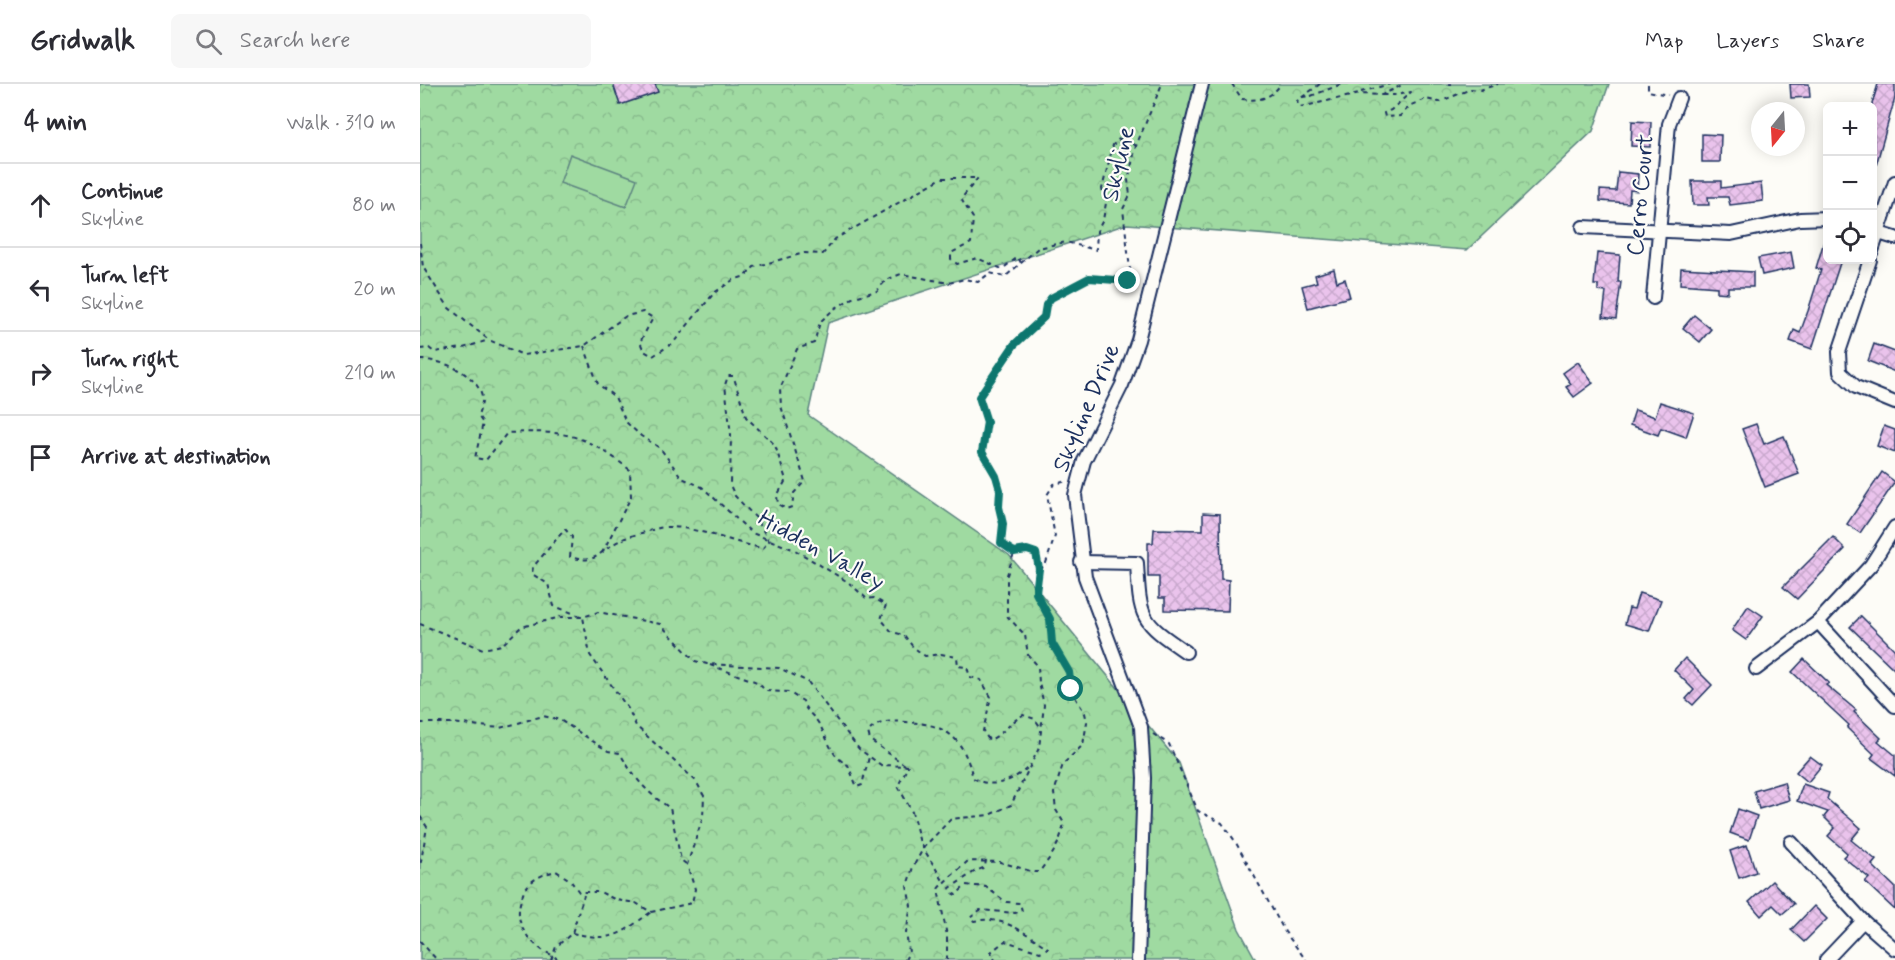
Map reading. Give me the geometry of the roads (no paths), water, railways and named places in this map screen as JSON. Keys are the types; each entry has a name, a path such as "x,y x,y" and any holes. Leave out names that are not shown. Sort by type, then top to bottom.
{"street":[{"name":"Skyline Drive","path":"1138,960 1144,778 1141,727 1094,607 1082,562 1075,495 1084,461 1122,385 1141,330 1202,84"},
{"name":"Cerro Court","path":"1653,298 1669,124 1679,98"},
{"path":"1877,229 1895,182"},
{"path":"1583,227 1731,234 1800,219 1823,218"},
{"path":"1877,232 1895,238"},
{"path":"1869,264 1839,352 1840,372 1856,387 1895,403"},
{"path":"1756,669 1818,622 1871,565 1895,527"},
{"path":"1082,562 1137,563 1139,605 1144,618 1152,630 1186,652"},
{"path":"1818,622 1895,706"},
{"path":"1791,842 1863,921 1895,949"},
{"path":"1826,960 1863,921"}]}
